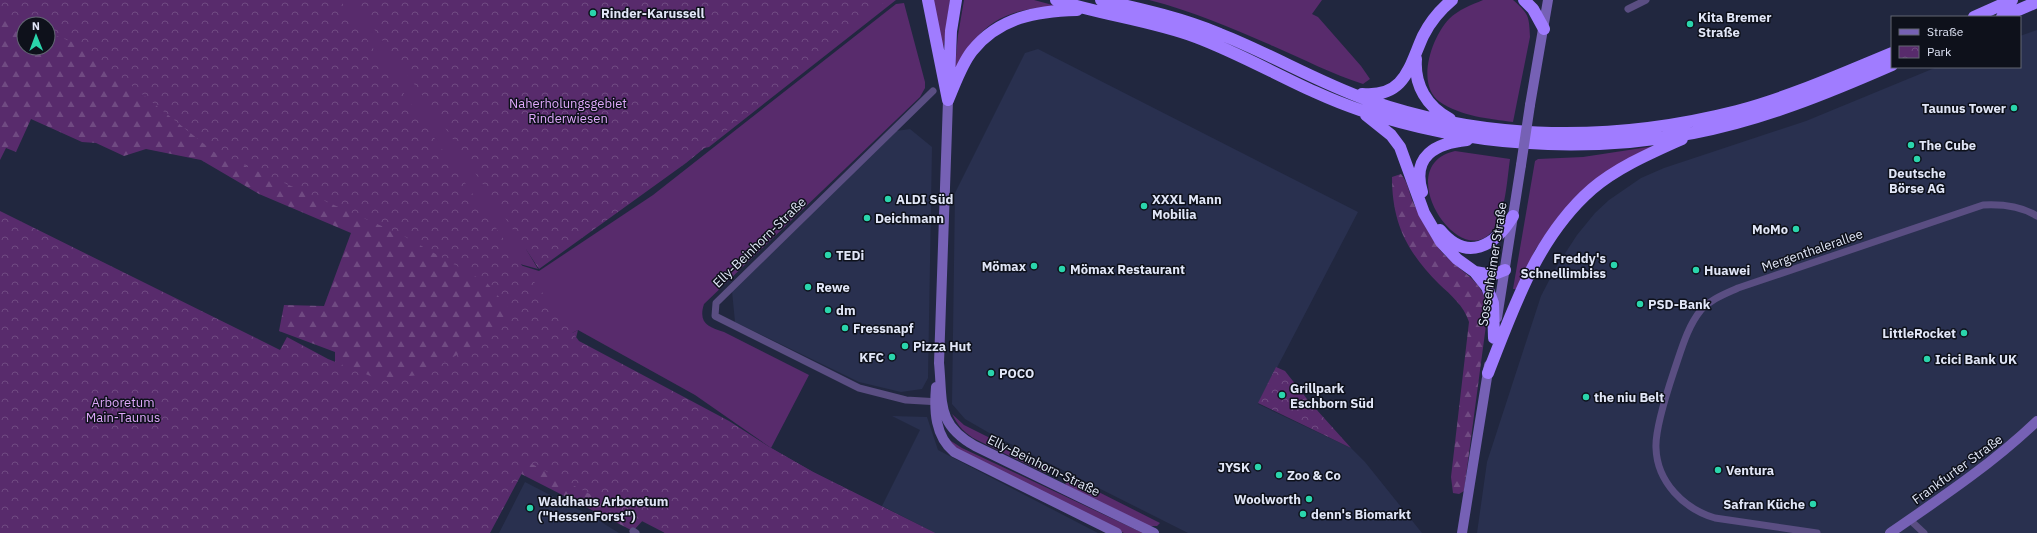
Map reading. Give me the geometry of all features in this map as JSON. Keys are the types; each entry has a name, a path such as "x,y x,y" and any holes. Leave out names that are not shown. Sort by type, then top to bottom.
{"highway":[{"path":"928,0 948,100"},
{"path":"948,100 951,32 956,0"},
{"path":"1056,0 1171,29 1194,37 1358,109 1426,128 1478,138 1540,144 1593,144 1657,139 1695,133 1784,108 1891,65"},
{"path":"1101,0 1151,11 1222,34 1343,90 1390,107 1462,124 1503,130 1569,134 1655,128 1738,111 1780,98 1891,53"},
{"path":"1343,90 1372,94 1389,91 1395,87 1409,72 1423,38 1432,21 1452,0"},
{"path":"1524,0 1533,9 1544,29"},
{"path":"1976,16 2012,0"},
{"path":"2004,16 2037,2"},
{"path":"948,100 964,63 972,50 992,31 1007,22 1028,14 1044,11 1092,10"},
{"path":"1416,56 1417,76 1426,99 1438,112 1462,124"},
{"path":"1358,109 1382,127 1396,140 1433,230 1448,250 1475,272 1485,283 1491,295 1494,314 1494,338"},
{"path":"1488,373 1522,289 1540,252 1564,217 1592,189 1608,178 1651,153 1695,133"},
{"path":"1478,138 1446,143 1432,150 1426,156 1420,170 1419,178 1423,196 1433,219 1447,238 1454,243 1462,247 1477,248 1493,241 1500,235 1513,216"},
{"path":"1475,272 1492,275 1505,270"}],"street":[{"name":"Sossenheimer Straße","path":"1462,533 1548,0"},
{"path":"1628,8 1646,0"},
{"name":"Elly-Beinhorn-Straße","path":"932,91 716,303 714,307 715,316 859,388 888,396 939,402"},
{"name":"Elly-Beinhorn-Straße","path":"948,100 939,363 939,431 946,445 954,452 1117,533"},
{"name":"Mergenthalerallee","path":"1817,533 1715,518 1702,514 1679,498 1661,471 1657,460 1656,440 1669,387 1687,334 1702,310 1720,296 1738,288 1978,206 2006,205 2025,210 2037,216"},
{"name":"Elly-Beinhorn-Straße","path":"939,402 948,424 965,440 1154,533"},
{"name":"Frankfurter Straße","path":"1890,533 1959,486 2003,453 2037,421"},
{"path":"1909,520 1924,533"}],"shaded area":[{"path":"2037,30 2037,533 1477,533 1487,462 1541,296 1555,269 1577,235 1595,213 1609,200 1641,178 1664,168 1806,121 1935,68 2021,68 2021,36"},
{"path":"1038,49 1358,212 1258,404 1351,448 1365,462 1422,533 1188,533 991,434 965,419 952,404 955,193 1025,53"},
{"path":"910,129 932,147 928,378 922,389 901,392 859,382 735,322 732,291 896,131"},
{"path":"892,416 927,417 938,450 1098,533 935,533 882,506 920,430"},
{"path":"525,482 593,517 619,533 499,533"}],"green space":[{"name":"Arboretum Main-Taunus","path":"0,0 340,0 520,263 579,341 729,421 771,448 813,472 935,533 665,533 528,462 490,533 0,533 0,211 280,350 287,337 328,359 378,379 420,375 468,349 512,312 487,283 402,235 214,152 81,45 56,36 56,16 16,16 16,22 0,15"},
{"path":"291,0 896,0 709,147 693,151 526,249 538,269 494,257 539,271 653,195 896,4 904,3 925,82 925,88 920,97 704,304 702,310 703,320 709,326 724,332 809,375 771,448 695,395 578,330 534,352"},
{"name":"Naherholungsgebiet Rinderwiesen","path":"353,0 887,0 686,163 539,269 436,114"},
{"path":"932,0 950,0 943,51"},
{"path":"964,0 1034,0 1060,7 1023,10 1001,18 991,24 970,46 954,77 958,35"},
{"path":"1149,0 1322,0 1312,14 1318,17 1361,66 1370,79 1363,84 1351,80 1227,26 1181,9"},
{"path":"1483,0 1513,0 1525,12 1529,24 1530,37 1513,122 1466,114 1448,107 1440,102 1433,94 1428,84 1427,73 1432,48 1443,27 1456,13"},
{"path":"0,3 33,16 16,16 16,56 56,56 56,25 59,26 499,288 535,352 578,330 571,358 771,448 813,472 935,533 665,533 647,516 633,531 335,379 335,352 279,331 284,305 324,306 351,233 259,194 201,160 146,149 124,156 96,143 82,142 31,119 16,152 6,148 0,160"},
{"path":"1655,146 1589,185 1560,214 1535,250 1518,289 1513,289 1535,161 1538,159 1583,157"},
{"path":"1455,151 1510,159 1506,194 1502,211 1495,227 1481,239 1466,239 1451,230 1438,214 1430,195 1428,177 1436,161"},
{"path":"1401,174 1407,184 1412,199 1425,226 1436,244 1447,258 1476,283 1485,299 1488,310 1464,491 1459,494 1453,493 1451,477 1469,322 1467,316 1457,301 1439,284 1418,260 1410,248 1398,223 1392,177"},
{"path":"1276,367 1285,371 1307,399 1351,448 1258,403"},
{"path":"952,414 964,425 1052,469 1045,473 973,438 962,429"},
{"path":"942,433 962,448 1143,533 1124,533 957,450"},
{"path":"1063,474 1160,523 1157,526 1149,526 1066,485"}],"place":[{"name":"Rinder-Karussell","path":"593,13"},
{"name":"Kita Bremer Straße","path":"1690,24"},
{"name":"Taunus Tower","path":"2014,108"},
{"name":"The Cube","path":"1911,145"},
{"name":"Deutsche Börse AG","path":"1917,159"},
{"name":"ALDI Süd","path":"888,199"},
{"name":"XXXL Mann Mobilia","path":"1144,206"},
{"name":"Deichmann","path":"867,218"},
{"name":"MoMo","path":"1796,229"},
{"name":"TEDi","path":"828,255"},
{"name":"Freddy's Schnellimbiss","path":"1614,265"},
{"name":"Mömax","path":"1034,266"},
{"name":"Mömax Restaurant","path":"1062,269"},
{"name":"Huawei","path":"1696,270"},
{"name":"Rewe","path":"808,287"},
{"name":"PSD-Bank","path":"1640,304"},
{"name":"dm","path":"828,310"},
{"name":"Fressnapf","path":"845,328"},
{"name":"LittleRocket","path":"1964,333"},
{"name":"Pizza Hut","path":"905,346"},
{"name":"KFC","path":"892,357"},
{"name":"Icici Bank UK","path":"1927,359"},
{"name":"POCO","path":"991,373"},
{"name":"Grillpark Eschborn Süd","path":"1282,395"},
{"name":"the niu Belt","path":"1586,397"},
{"name":"JYSK","path":"1258,467"},
{"name":"Ventura","path":"1718,470"},
{"name":"Zoo & Co","path":"1279,475"},
{"name":"Woolworth","path":"1309,499"},
{"name":"Safran Küche","path":"1813,504"},
{"name":"Waldhaus Arboretum (\"HessenForst\")","path":"530,508"},
{"name":"denn's Biomarkt","path":"1303,514"}]}
